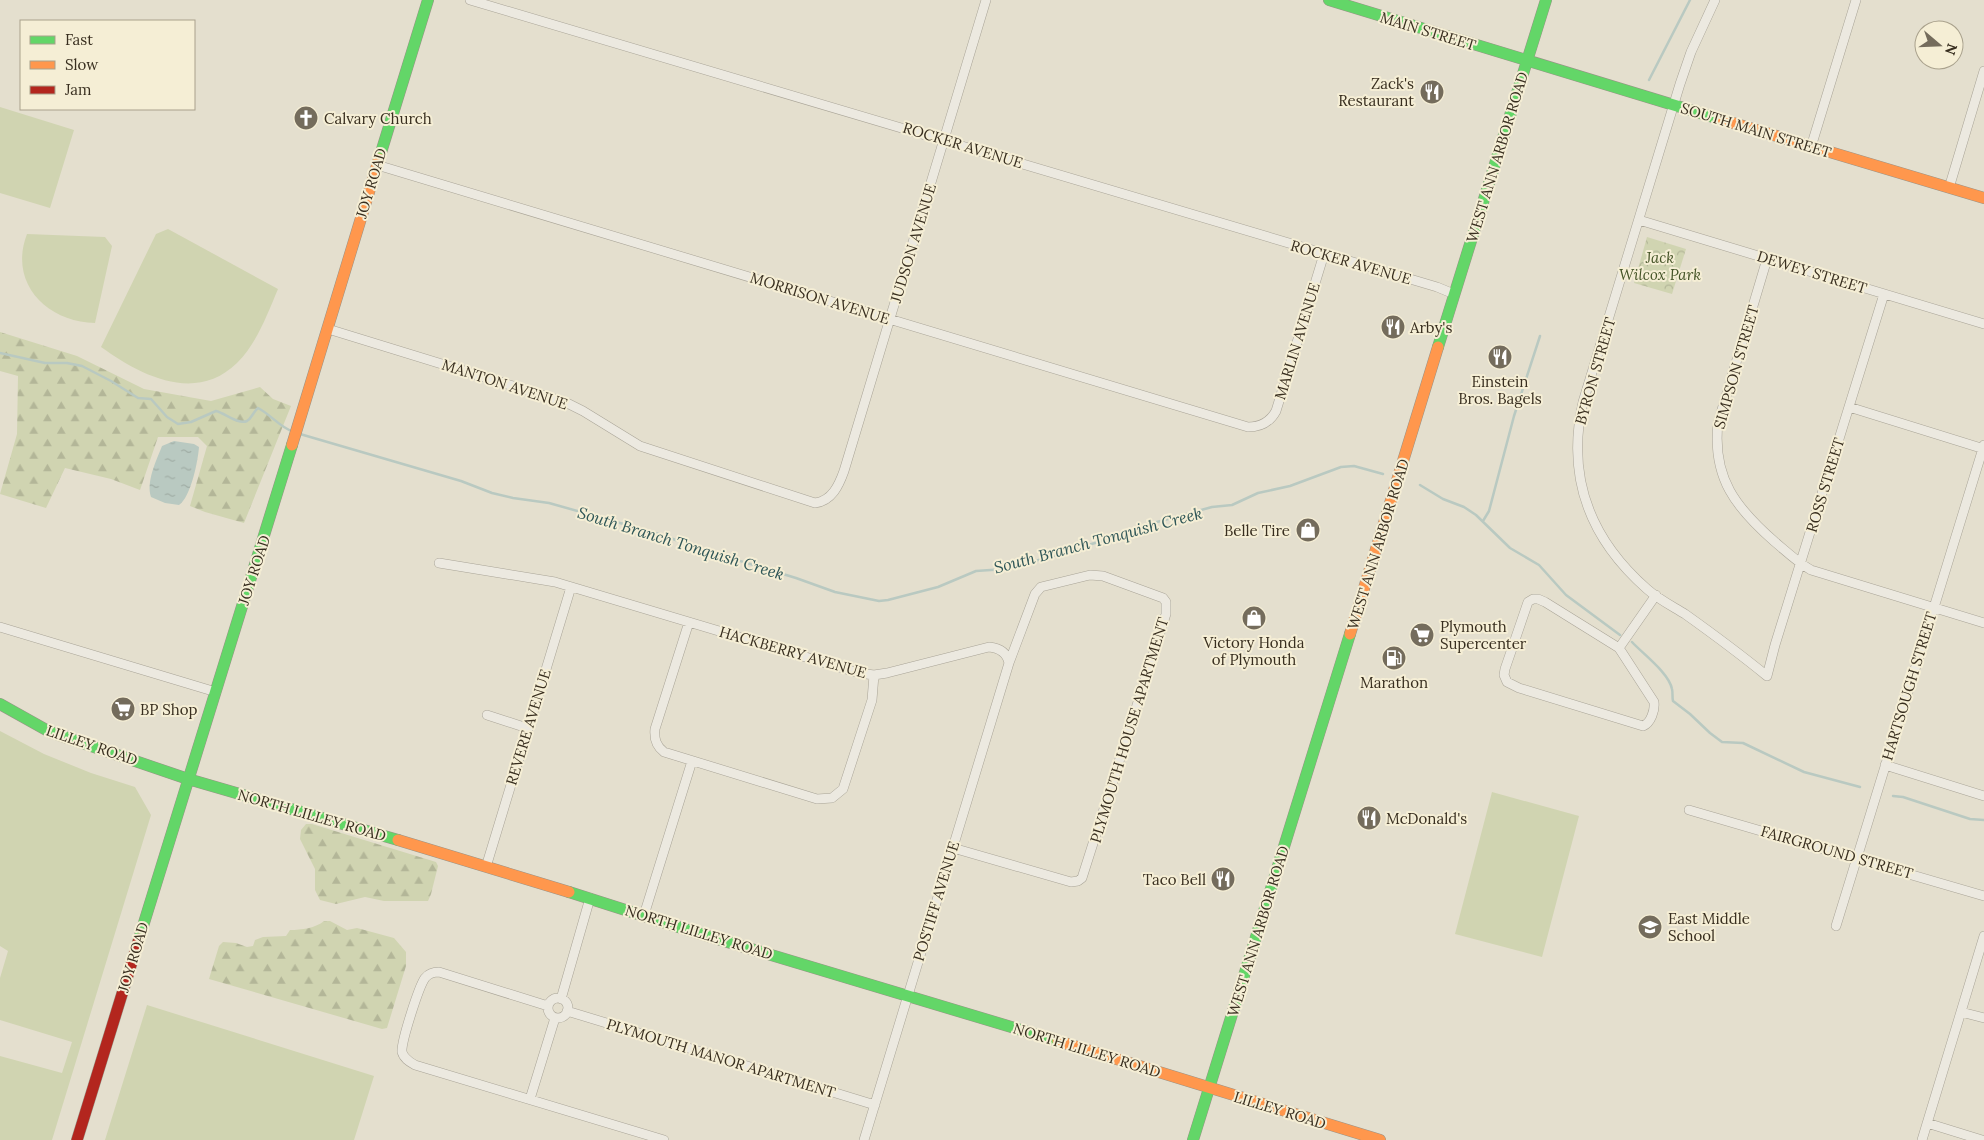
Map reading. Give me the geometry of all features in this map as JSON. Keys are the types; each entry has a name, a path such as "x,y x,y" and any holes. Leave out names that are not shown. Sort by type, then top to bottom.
{"street":[{"name":"JOY ROAD","path":"77,1140 296,434 428,0"},
{"name":"ROCKER AVENUE","path":"470,0 1437,287 1454,294"},
{"name":"JUDSON AVENUE","path":"815,503 822,502 831,496 840,483 986,0"},
{"name":"MAIN STREET","path":"1330,0 1527,62"},
{"name":"WEST ANN ARBOR ROAD","path":"1193,1140 1546,0"},
{"name":"BYRON STREET","path":"1715,0 1691,52 1583,402 1578,427 1577,457 1584,498 1602,538 1623,566 1656,595 1743,656 1767,676"},
{"path":"1811,147 1856,0"},
{"name":"SOUTH MAIN STREET","path":"1527,62 1984,198"},
{"path":"1949,188 1984,70"},
{"name":"MORRISON AVENUE","path":"377,165 1242,425 1252,427 1263,424"},
{"name":"DEWEY STREET","path":"1639,220 1984,324"},
{"name":"MARLIN AVENUE","path":"1263,424 1276,411 1324,254"},
{"name":"SIMPSON STREET","path":"1767,259 1720,413 1716,434 1717,455 1725,483 1741,510 1800,564 1812,570 1984,622"},
{"name":"ROSS STREET","path":"1767,676 1884,294"},
{"name":"MANTON AVENUE","path":"328,329 564,402 583,411 640,446 815,503"},
{"path":"1849,407 1984,448"},
{"name":"HARTSOUGH STREET","path":"1836,926 1984,448"},
{"name":"HACKBERRY AVENUE","path":"439,563 540,578 859,673 874,675 989,647 995,647 1004,652 1009,663"},
{"name":"PLYMOUTH HOUSE APARTMENT","path":"953,848 1062,880 1071,882 1082,878 1163,624 1167,607 1166,602 1158,596 1090,574 1041,587 1035,594 1009,663"},
{"name":"REVERE AVENUE","path":"486,867 571,587"},
{"path":"1620,648 1656,595"},
{"path":"1538,598 1620,648 1654,702 1648,723 1643,726 1519,688 1511,685 1505,679 1505,669 1528,602 1533,599 1538,598"},
{"path":"689,622 654,736 658,748 664,752 692,761 817,799 832,798 843,789 872,700 874,675"},
{"path":"0,626 216,692"},
{"name":"POSTIFF AVENUE","path":"864,1140 1009,663"},
{"name":"LILLEY ROAD","path":"0,704 50,732 188,779"},
{"path":"487,715 527,728"},
{"path":"644,915 692,761"},
{"path":"1885,765 1984,796"},
{"name":"NORTH LILLEY ROAD","path":"188,779 590,898 1210,1088"},
{"name":"FAIRGROUND STREET","path":"1689,810 1856,857 1984,896"},
{"path":"561,999 590,898"},
{"path":"1922,1140 1984,936"},
{"path":"548,1006 434,972 425,978 421,986 403,1041 404,1057 416,1065 664,1140"},
{"path":"561,999 566,1002 567,1011 564,1016 555,1018 550,1015 548,1006 552,1000 561,999"},
{"name":"PLYMOUTH MANOR APARTMENT","path":"567,1011 875,1105"},
{"path":"1961,1012 1984,1018"},
{"path":"530,1099 555,1018"},
{"name":"LILLEY ROAD","path":"1210,1088 1380,1140"},
{"path":"1927,1124 1982,1140"}],"green space":[{"path":"0,107 74,130 50,208 0,193"},
{"path":"168,229 278,289 261,328 244,355 221,375 204,382 168,381 150,375 101,347 156,234"},
{"path":"27,234 105,237 112,246 95,323 61,316 47,307 36,296 28,283 23,268 22,252"},
{"name":"Jack Wilcox Park","path":"1647,237 1686,249 1672,294 1634,283"},
{"path":"0,332 77,356 144,389 211,401 260,387 273,399 291,406 244,523 190,506 207,446 198,437 158,437 140,490 111,479 65,468 46,508 0,494 17,434 18,376 0,371"},
{"path":"0,731 44,754 91,773 135,787 151,815 52,1140 0,1140 0,1056 62,1073 72,1042 0,1020 0,978 8,951 0,946"},
{"path":"1492,792 1579,816 1542,957 1455,934"},
{"path":"306,824 312,824 436,862 438,866 428,901 384,901 365,897 336,904 320,900 315,890 315,869 300,839 301,830"},
{"path":"324,921 330,921 347,930 357,928 394,938 406,952 406,966 387,1028 382,1029 209,979 219,946 223,942 236,943 247,947 253,946 255,940 263,937 286,936 290,930 308,928"},
{"path":"147,1005 374,1076 354,1140 105,1140"}],"water":[{"path":"174,441 194,444 199,447 190,487 187,495 179,505 165,503 151,497 150,491 152,472 162,446"}],"waterway":[{"name":"South Branch Tonquish Creek","path":"1649,80 1690,0"},
{"name":"South Branch Tonquish Creek","path":"1483,521 1489,511 1514,416 1540,336"},
{"name":"South Branch Tonquish Creek","path":"0,353 45,363 67,363 82,366 138,398 151,399 167,417 178,424 191,422 216,411 243,422 249,420 258,408 292,431"},
{"name":"South Branch Tonquish Creek","path":"300,434 461,481 492,493 549,503 659,534 835,592 879,601 938,587 976,571 1005,569 1076,550 1130,533 1157,522 1212,507 1232,505 1258,493 1290,486 1341,467 1354,466 1383,474"},
{"path":"1420,485 1476,515 1510,548 1539,565 1566,595 1620,635"},
{"path":"1632,642 1666,677 1672,689 1673,701 1722,742 1743,743 1804,772 1860,787"},
{"path":"1893,796 1903,797 1970,819 1984,820"}],"traffic: fast":[{"path":"379,159 428,0"},
{"path":"1329,0 1723,120"},
{"path":"1438,347 1546,0"},
{"path":"139,939 292,445"},
{"path":"1193,1140 1350,634"},
{"path":"0,704 50,732 188,779 398,840"},
{"path":"569,892 691,931 1058,1041"}],"traffic: slow":[{"path":"1723,120 1984,198"},
{"path":"292,445 379,159"},
{"path":"1350,634 1438,347"},
{"path":"398,840 569,892"},
{"path":"1058,1041 1380,1140"}],"traffic: jam":[{"path":"77,1140 139,939"}],"place":[{"name":"Zack's Restaurant","path":"1432,92"},
{"name":"Calvary Church","path":"306,118"},
{"name":"Arby's","path":"1393,327"},
{"name":"Einstein Bros. Bagels","path":"1500,357"},
{"name":"Belle Tire","path":"1308,530"},
{"name":"Victory Honda of Plymouth","path":"1254,618"},
{"name":"Plymouth Supercenter","path":"1422,635"},
{"name":"Marathon","path":"1394,658"},
{"name":"BP Shop","path":"123,709"},
{"name":"McDonald's","path":"1369,818"},
{"name":"Taco Bell","path":"1223,879"},
{"name":"East Middle School","path":"1650,927"}]}
